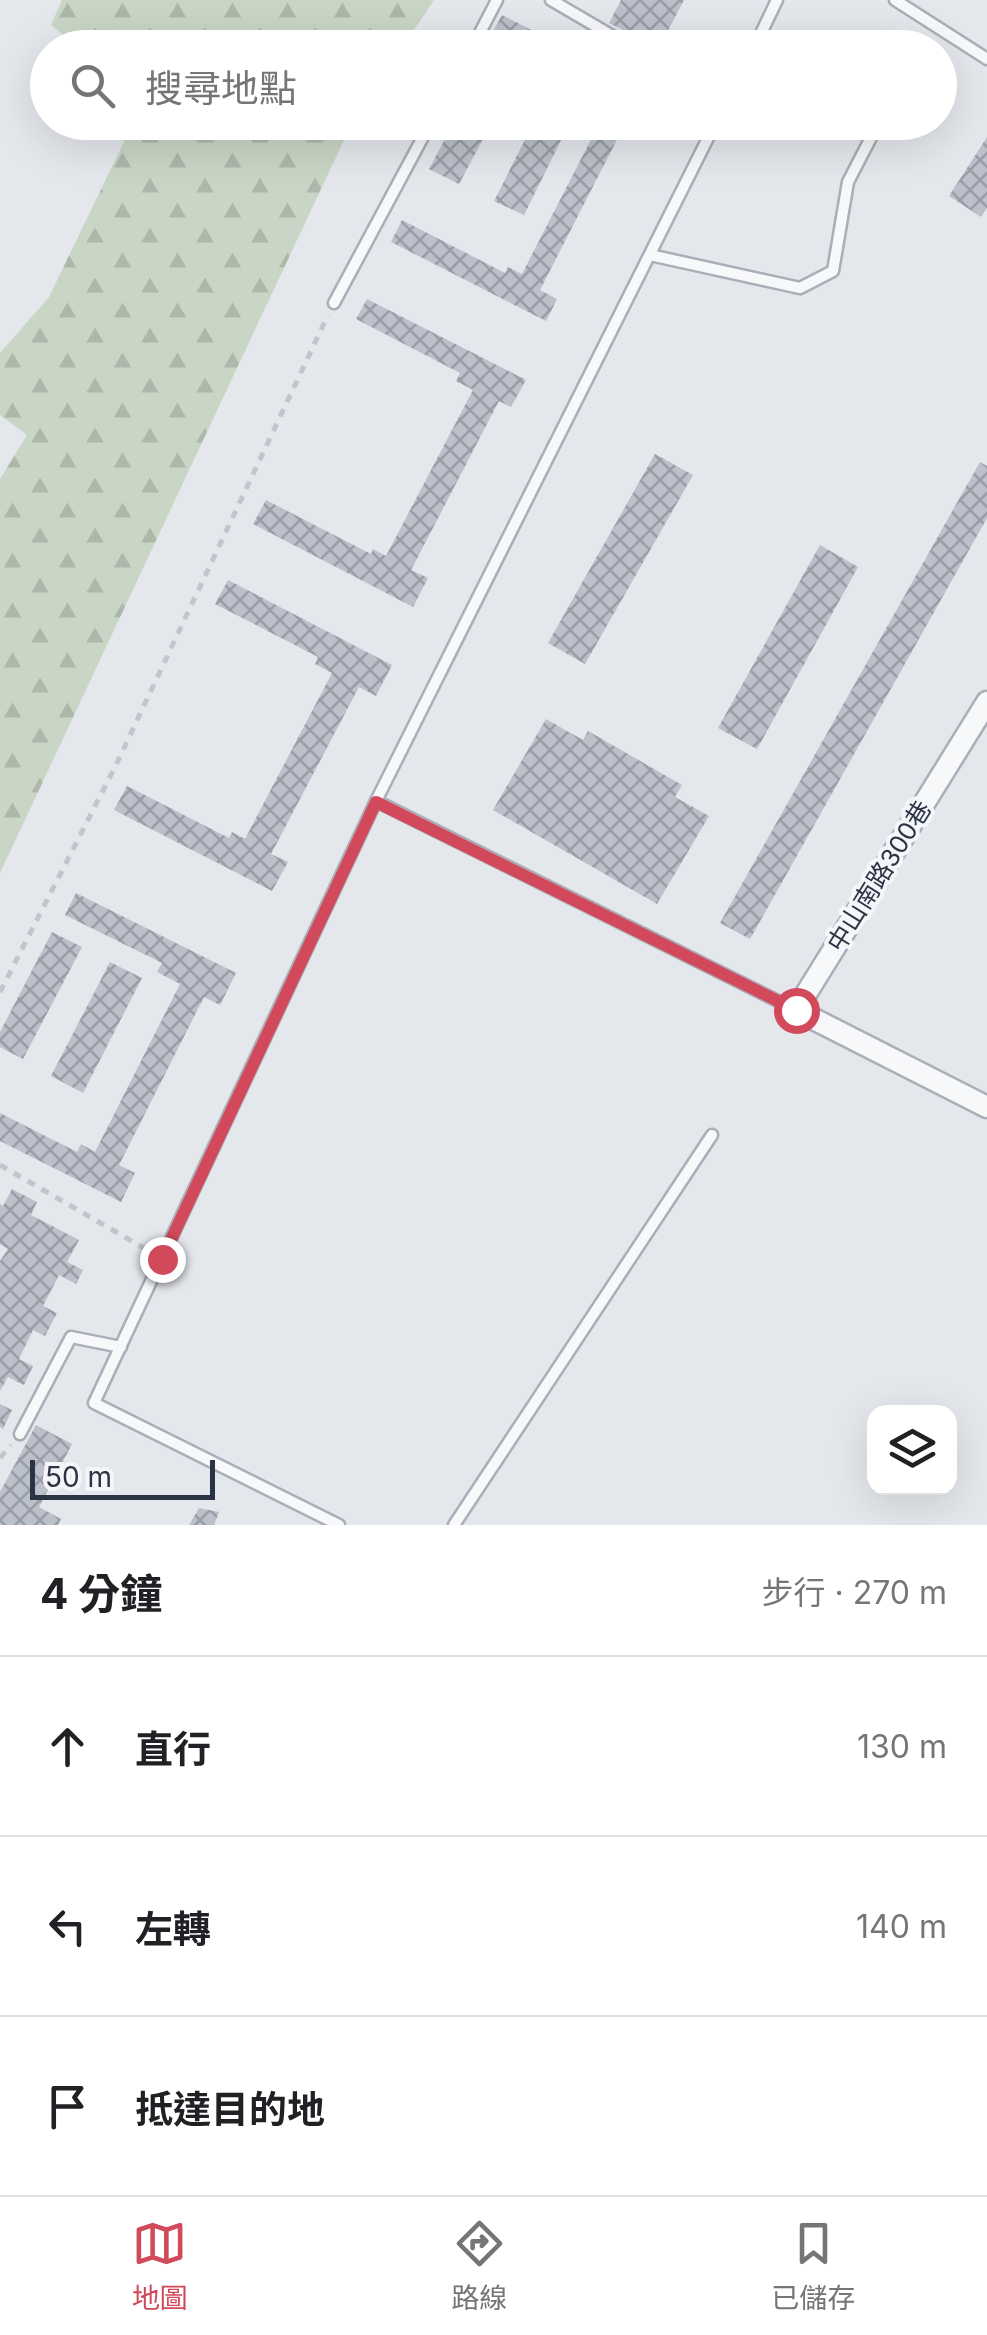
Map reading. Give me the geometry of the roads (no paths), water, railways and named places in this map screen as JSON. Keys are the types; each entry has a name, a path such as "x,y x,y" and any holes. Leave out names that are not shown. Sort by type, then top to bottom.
{"street":[{"name":"中山南路300巷","path":"796,1010 984,712"},
{"path":"796,1010 987,1107"}],"lane":[{"path":"482,30 498,0"},
{"path":"551,0 603,30"},
{"path":"763,30 778,0"},
{"path":"895,0 943,30"},
{"path":"957,39 987,58"},
{"path":"334,304 422,140"},
{"path":"339,1525 94,1403 376,802 707,140"},
{"path":"650,254 800,288 833,271 848,182 870,140"},
{"path":"376,802 796,1010"},
{"path":"454,1525 712,1135"},
{"path":"20,1434 71,1337 120,1347"}]}
